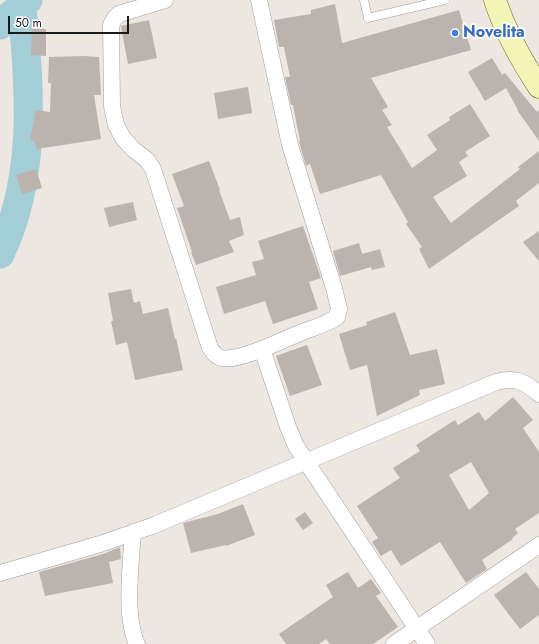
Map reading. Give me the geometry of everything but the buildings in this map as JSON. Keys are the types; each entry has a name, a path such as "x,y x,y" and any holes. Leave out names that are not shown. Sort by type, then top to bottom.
{"main road":[{"path":"495,0 506,29 516,49 539,86"}],"street":[{"path":"165,0 119,14 113,21 111,32 112,106 116,125 123,138 133,149 147,160 153,169 210,348 217,356 222,358 229,358 262,349 332,320 339,313 334,288 290,145 259,0"},
{"path":"262,349 288,427 296,446 427,644"},
{"path":"0,573 100,544 152,526 496,382 511,379 519,380 539,394"},
{"path":"133,532 129,586 132,635 137,644"},
{"path":"394,644 539,545"}],"lane":[{"path":"364,0 368,18 445,0"}],"waterway":[{"path":"0,25 28,0"},
{"path":"0,254 12,225 20,194 28,132 27,69 22,7"}],"place":[{"name":"Novelita","path":"455,33"}]}
